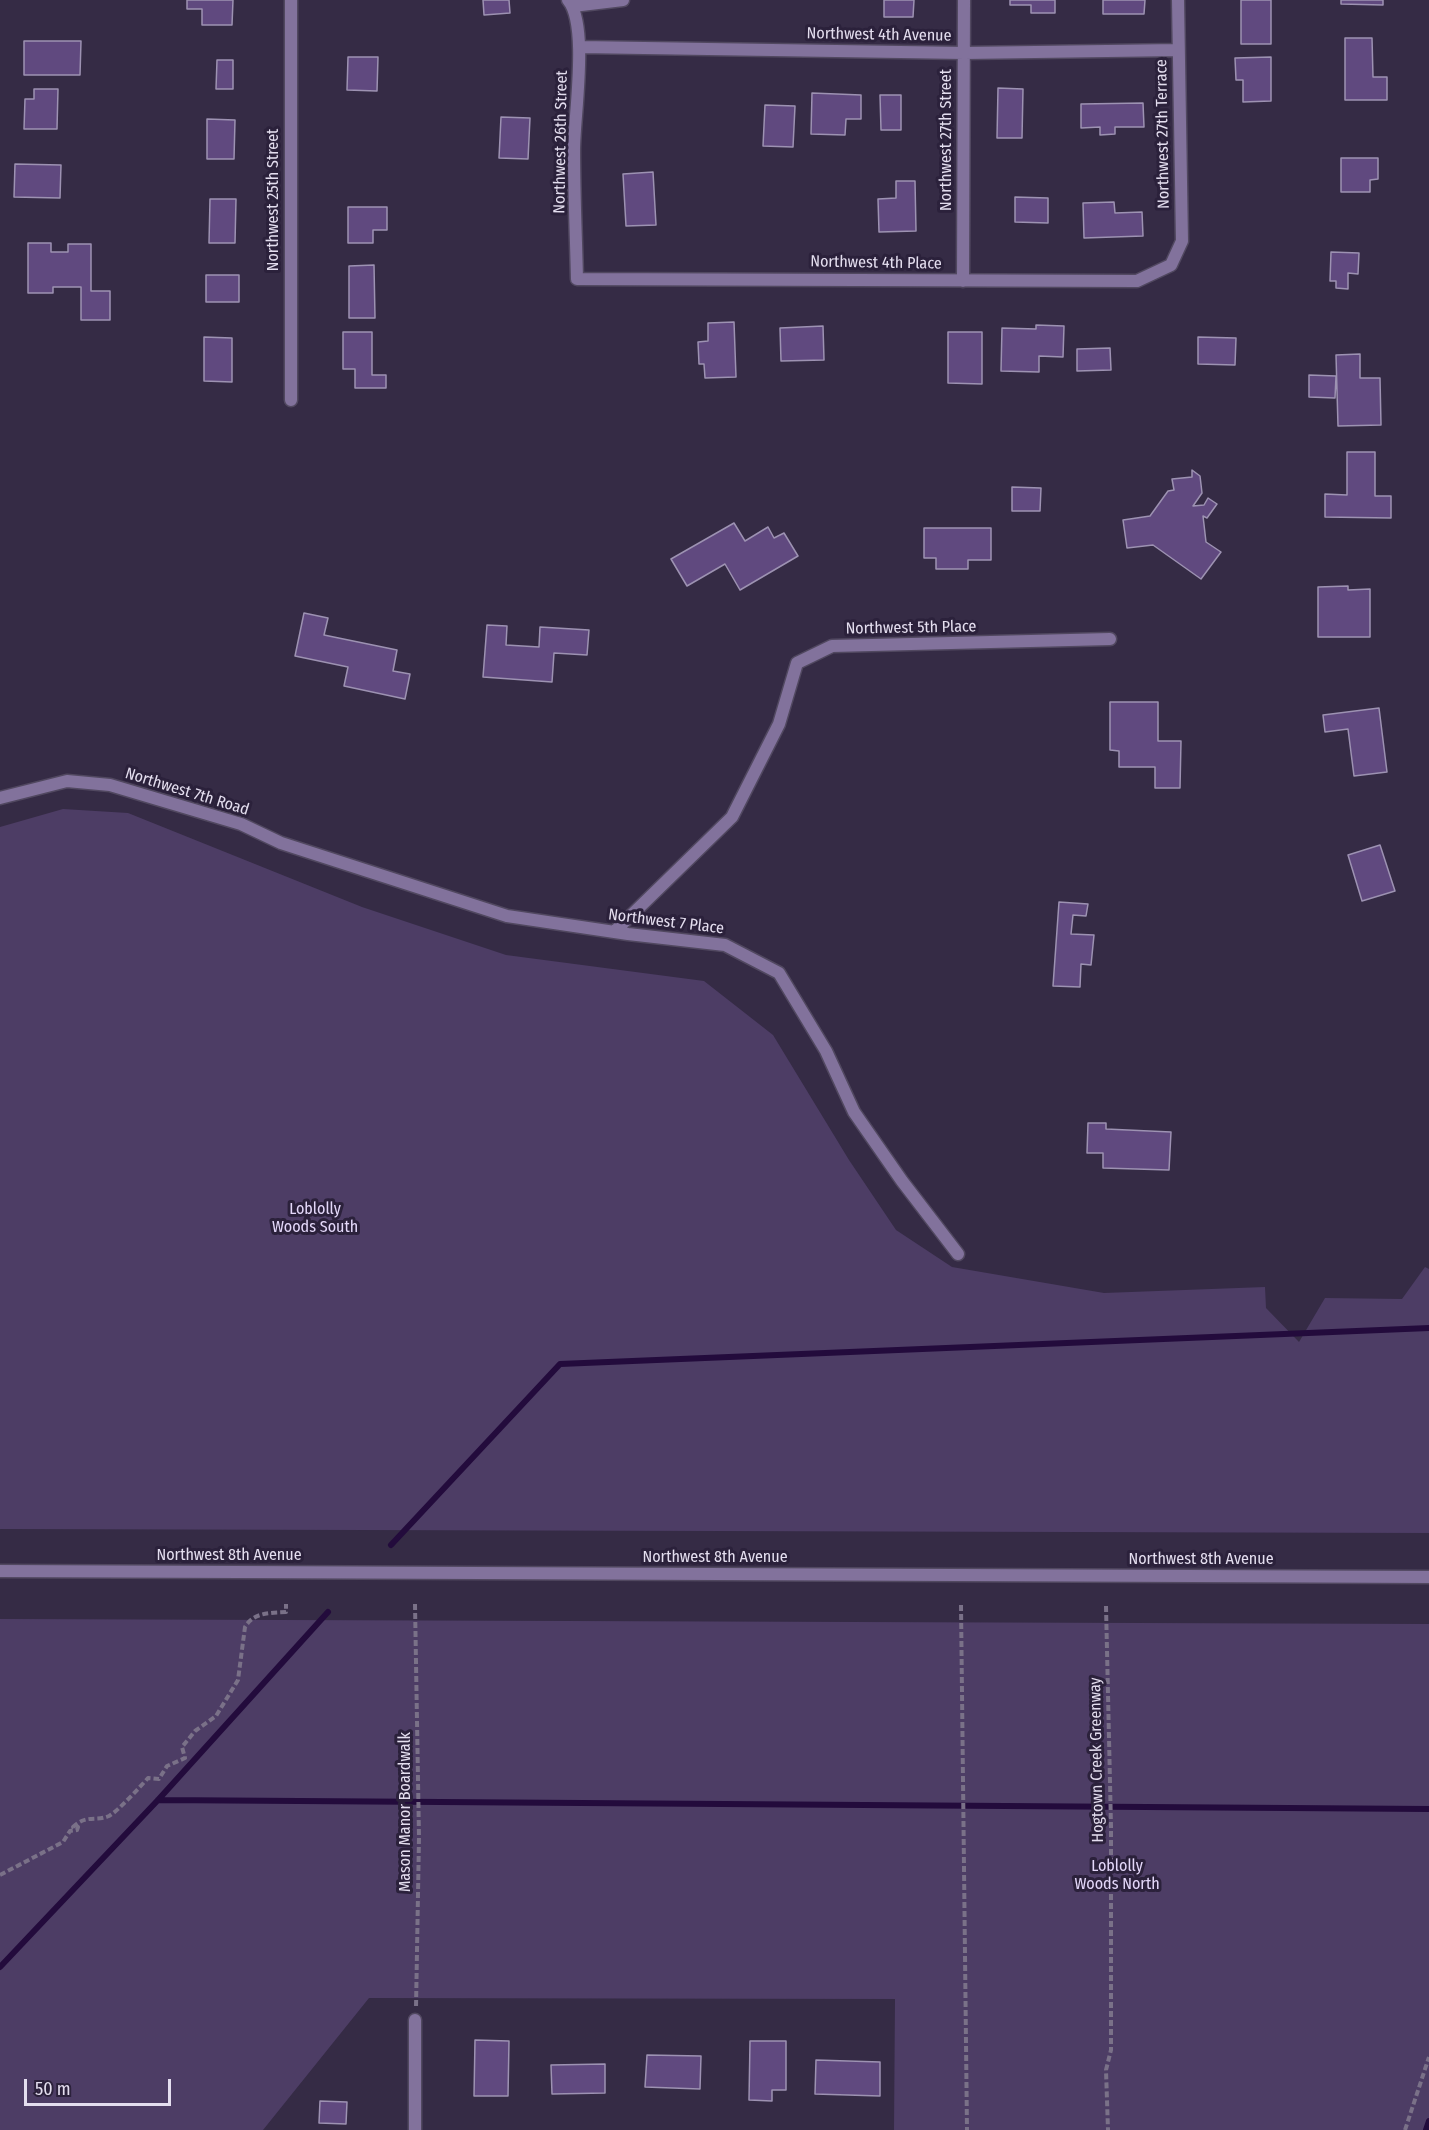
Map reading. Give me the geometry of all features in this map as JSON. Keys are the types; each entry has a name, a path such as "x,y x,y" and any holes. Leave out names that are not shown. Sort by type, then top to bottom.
{"street":[{"name":"Northwest 25th Street","path":"291,0 291,400"},
{"name":"Northwest 26th Street","path":"577,279 574,148 580,47 570,3 623,0"},
{"name":"Northwest 27th Street","path":"963,281 964,0"},
{"name":"Northwest 27th Terrace","path":"1171,265 1182,241 1178,0"},
{"name":"Northwest 4th Avenue","path":"580,47 964,53 1178,50"},
{"name":"Northwest 4th Place","path":"577,279 819,278 1137,281 1171,265"},
{"name":"Northwest 5th Place","path":"614,933 732,817 779,724 797,663 832,646 1110,639"},
{"name":"Northwest 7th Road","path":"0,798 67,781 110,785 241,824 281,843 360,869"},
{"name":"Northwest 7 Place","path":"360,869 507,916 614,933 725,945 779,974 826,1051 854,1112 902,1181 958,1254"},
{"name":"Northwest 8th Avenue","path":"0,1571 1429,1577"},
{"path":"415,2020 415,2130"}],"path":[{"path":"0,1875 63,1842 70,1831 77,1830 78,1827 73,1827 82,1819 108,1817 116,1812 148,1778 159,1779 167,1766 184,1758 182,1747 185,1741 216,1716 238,1680 244,1627 258,1614 286,1612 286,1604"},
{"name":"Mason Manor Boardwalk","path":"415,1604 419,1904 415,2020"},
{"path":"962,1605 966,2130"},
{"name":"Hogtown Creek Greenway","path":"1106,1606 1111,1826 1111,2050 1106,2070 1108,2130"},
{"path":"1406,2130 1429,2058"}],"green space":[{"name":"Loblolly Woods South","path":"63,809 128,813 362,907 506,955 704,981 773,1035 849,1160 896,1230 952,1267 1104,1293 1265,1287 1266,1308 1299,1342 1325,1298 1402,1299 1425,1267 1429,1269 1429,1533 0,1529 0,827"},
{"name":"Loblolly Woods North","path":"0,1619 1429,1624 1429,2130 894,2130 895,1999 369,1998 263,2130 0,2130"}],"building":[{"path":"187,0 233,0 232,25 202,25 202,9 187,9"},
{"path":"483,0 509,0 510,13 484,15"},
{"path":"884,0 914,0 913,17 884,17"},
{"path":"1010,0 1055,0 1055,13 1031,13 1031,5 1010,5"},
{"path":"1103,0 1145,0 1144,14 1103,14"},
{"path":"1241,0 1271,0 1271,44 1241,44"},
{"path":"1341,0 1383,0 1383,5 1341,4"},
{"path":"1345,38 1372,38 1373,77 1387,77 1387,100 1345,100"},
{"path":"24,41 81,41 80,75 24,75"},
{"path":"348,57 378,57 377,91 347,90"},
{"path":"1271,57 1271,101 1243,102 1243,80 1236,80 1235,58"},
{"path":"217,60 233,60 233,89 216,89"},
{"path":"998,88 1023,89 1022,138 997,138"},
{"path":"34,89 58,89 57,129 24,129 25,99 34,99"},
{"path":"812,93 861,95 861,119 846,119 845,135 811,134"},
{"path":"880,95 901,95 901,130 881,130"},
{"path":"1143,103 1144,127 1115,127 1115,134 1100,135 1100,127 1081,128 1081,104"},
{"path":"765,105 795,106 793,147 763,146"},
{"path":"501,117 530,118 528,159 499,158"},
{"path":"207,119 235,120 234,159 207,159"},
{"path":"1341,158 1378,158 1378,179 1370,180 1370,192 1341,192"},
{"path":"15,164 61,165 60,198 14,197"},
{"path":"653,172 656,225 626,226 623,174"},
{"path":"896,181 915,181 916,231 879,232 878,199 896,198"},
{"path":"1015,197 1048,198 1048,223 1015,222"},
{"path":"210,199 236,199 235,243 209,243"},
{"path":"1114,202 1115,213 1142,212 1143,236 1084,238 1083,203"},
{"path":"348,207 387,207 387,230 373,230 373,243 348,243"},
{"path":"28,243 51,243 51,252 68,252 68,244 91,244 91,291 110,291 110,320 81,320 81,287 53,287 53,293 28,293"},
{"path":"1331,252 1359,253 1358,274 1348,273 1348,289 1336,288 1336,281 1330,281"},
{"path":"374,265 375,318 349,318 349,266"},
{"path":"206,275 239,275 239,302 206,302"},
{"path":"734,322 736,377 705,378 704,364 699,364 698,342 708,341 708,323"},
{"path":"1036,325 1064,326 1063,357 1039,356 1039,372 1001,371 1002,328 1036,329"},
{"path":"823,326 824,360 781,361 780,328"},
{"path":"343,332 372,332 372,375 386,375 386,388 355,388 355,369 343,369"},
{"path":"948,332 982,332 982,384 948,383"},
{"path":"204,337 232,338 232,382 204,381"},
{"path":"1198,337 1236,338 1235,365 1198,364"},
{"path":"1110,348 1111,370 1077,371 1077,349"},
{"path":"1360,354 1360,378 1380,378 1381,425 1338,426 1336,355"},
{"path":"1309,375 1336,376 1335,398 1309,397"},
{"path":"1347,452 1375,452 1375,496 1391,496 1391,518 1325,517 1325,494 1347,495"},
{"path":"1192,470 1200,476 1202,493 1193,506 1204,505 1208,498 1217,504 1207,518 1203,516 1206,542 1221,552 1201,579 1153,545 1127,548 1123,520 1150,516 1168,491 1174,490 1172,479 1192,477"},
{"path":"1012,487 1041,488 1040,511 1012,511"},
{"path":"734,523 745,541 768,527 774,538 784,533 798,556 740,590 725,564 687,586 671,559"},
{"path":"924,528 991,528 991,560 968,560 968,569 936,569 936,558 924,558"},
{"path":"1348,586 1348,590 1370,589 1370,637 1318,637 1318,587"},
{"path":"304,613 328,618 324,635 397,650 393,671 410,674 405,699 344,686 348,667 295,656"},
{"path":"487,625 507,626 506,645 539,647 540,627 589,630 587,655 554,653 552,682 483,677"},
{"path":"1110,702 1158,702 1158,741 1181,741 1180,788 1155,788 1155,767 1119,767 1119,751 1110,750"},
{"path":"1379,708 1387,772 1354,776 1348,729 1325,732 1323,715"},
{"path":"1380,845 1395,891 1362,901 1348,855"},
{"path":"1059,902 1088,904 1086,916 1073,915 1071,934 1094,935 1091,965 1081,964 1080,987 1053,986"},
{"path":"1088,1123 1106,1123 1106,1129 1171,1132 1169,1170 1103,1168 1103,1153 1087,1153"},
{"path":"475,2040 509,2041 508,2096 474,2096"},
{"path":"750,2041 786,2041 786,2090 772,2090 772,2101 749,2100"},
{"path":"647,2055 701,2056 700,2089 645,2087"},
{"path":"816,2060 880,2062 880,2096 815,2094"},
{"path":"605,2064 605,2093 552,2094 551,2065"},
{"path":"320,2101 347,2102 346,2124 319,2123"}],"waterway":[{"path":"391,1545 560,1364 1429,1328"},
{"path":"0,1967 158,1800 328,1612"},
{"path":"158,1800 1429,1809"},
{"path":"1426,2130 1429,2121"}]}
